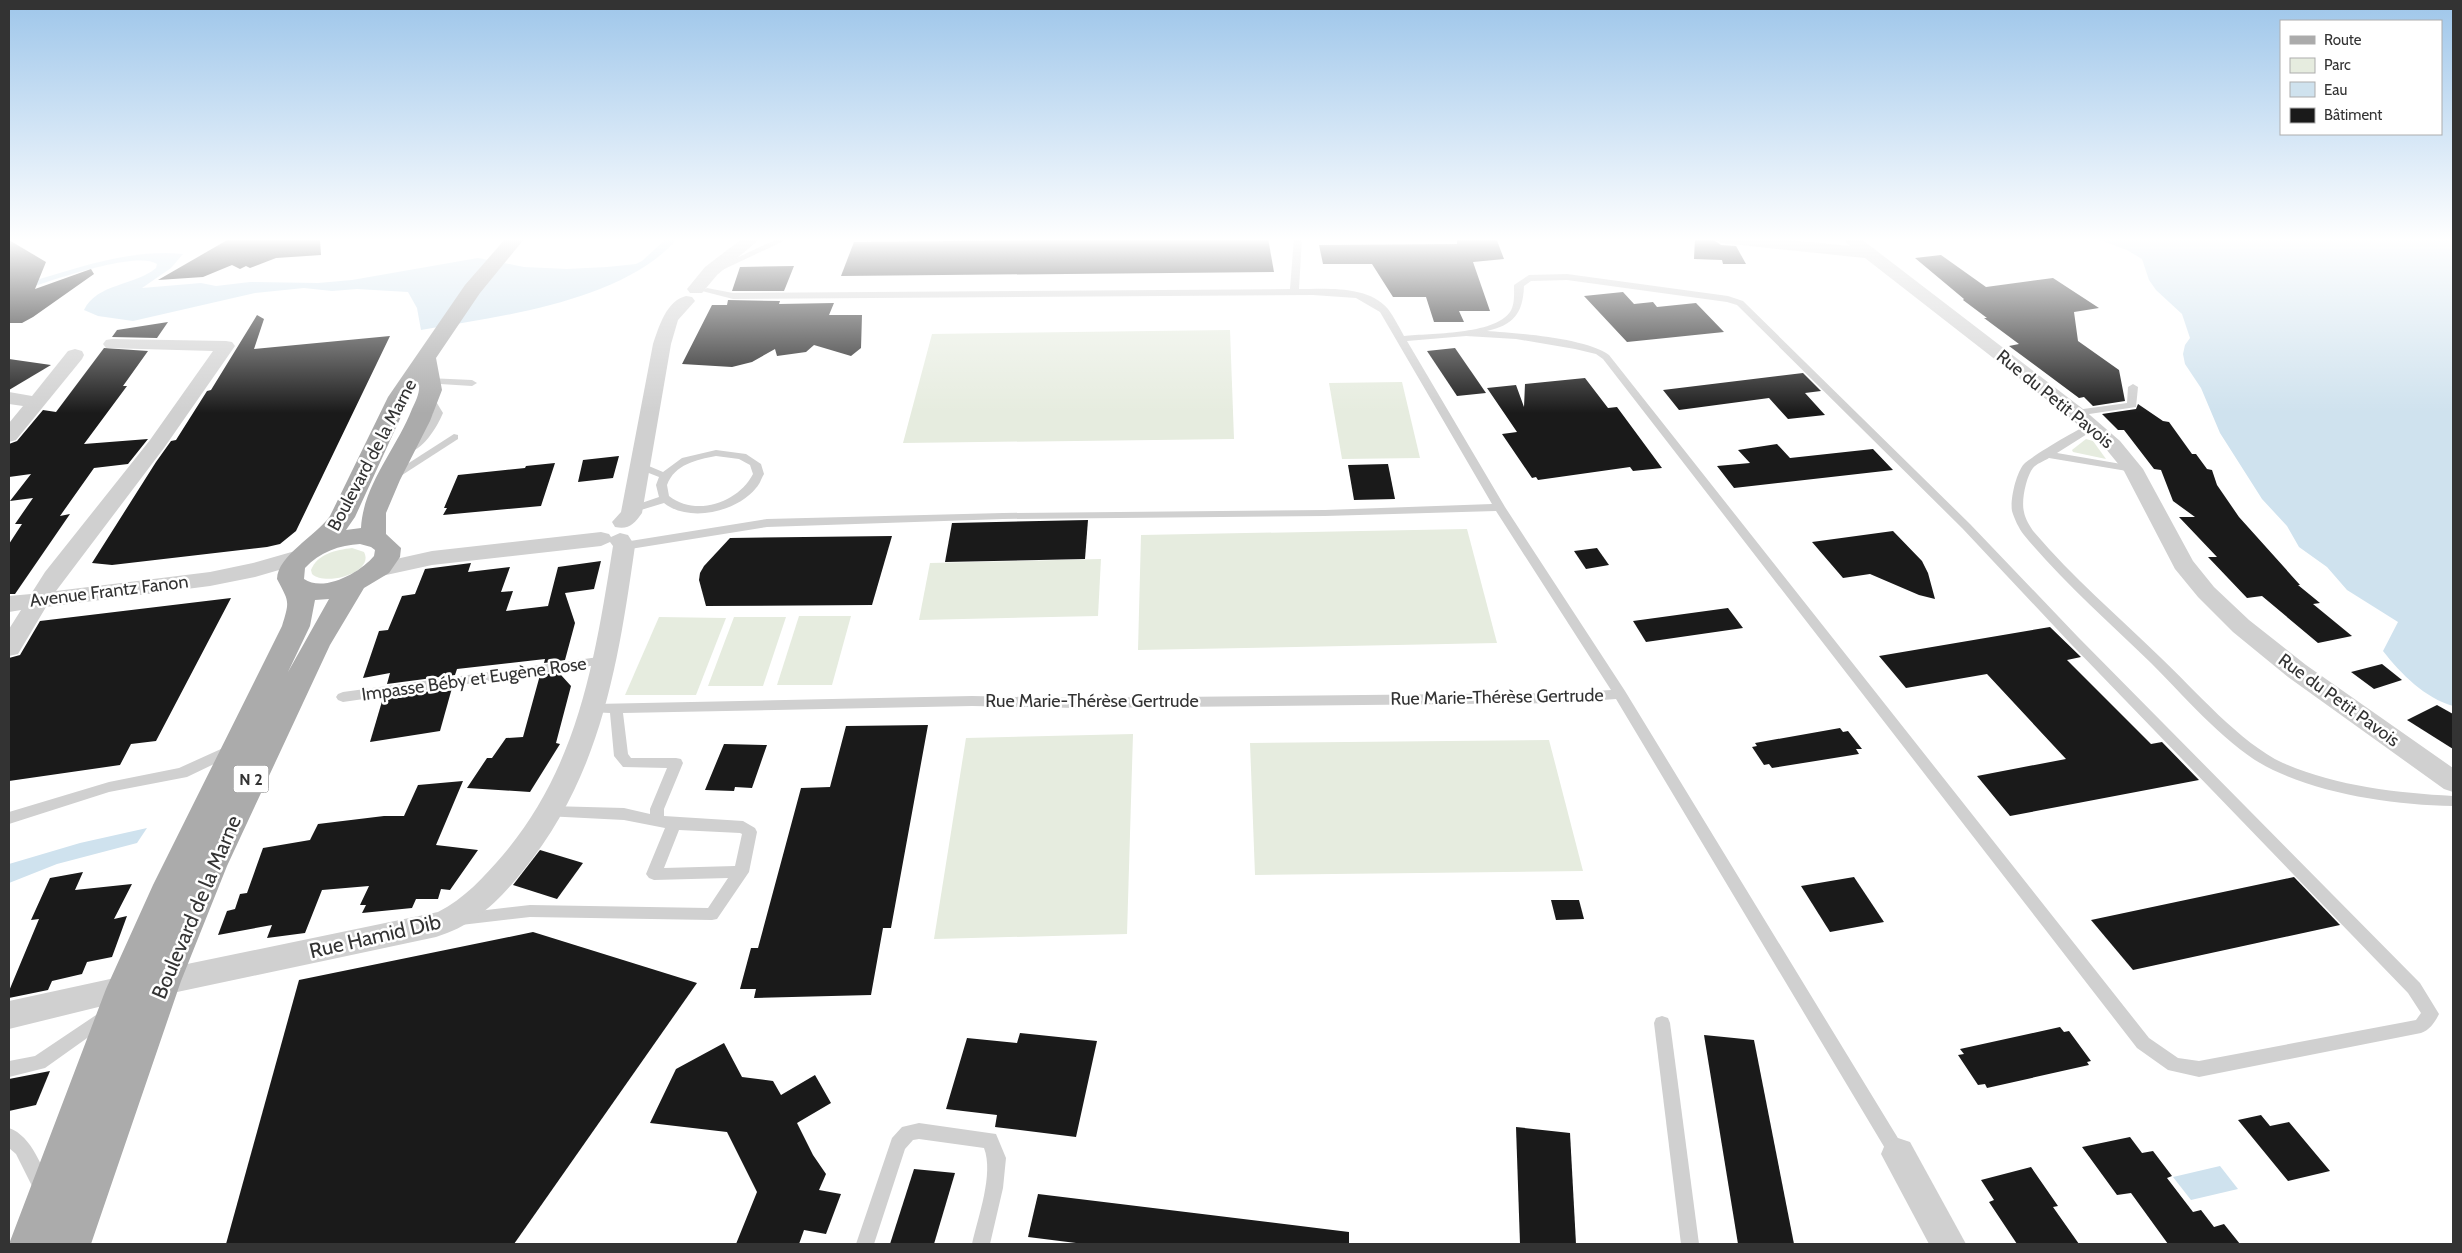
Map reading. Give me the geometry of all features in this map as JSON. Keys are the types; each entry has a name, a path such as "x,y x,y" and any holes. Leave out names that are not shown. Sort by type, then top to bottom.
{"main road":[{"name":"Boulevard de la Marne","path":"70,1244 163,982 224,837 328,622 388,553 380,542 374,513 388,480 419,421 428,379 443,329 467,296"},
{"name":"Boulevard de la Marne","path":"30,1244 121,998 170,885 296,626 302,604 289,575 293,566 330,534 342,517 400,397 428,379"},
{"path":"308,552 345,537 380,542"},
{"path":"295,586 324,592 366,577"}],"street":[{"path":"605,709 606,660 617,531 640,466 662,344 670,319 693,296"},
{"name":"Rue du Petit Pavois","path":"1925,296 2084,420 2113,445 2133,469 2184,564 2227,612 2296,671 2453,782"},
{"path":"9,648 53,577 157,444 226,346 112,344"},
{"path":"9,436 75,354"},
{"path":"9,398 36,402"},
{"path":"380,542 436,548 617,531"},
{"path":"366,577 432,558 617,531"},
{"name":"Avenue Frantz Fanon","path":"9,604 210,579 255,570 308,552"},
{"name":"Avenue Frantz Fanon","path":"210,579 295,586"},
{"name":"Rue Hamid Dib","path":"163,982 413,930 448,920 477,902 516,862 543,826 605,709"},
{"path":"9,1015 121,998"},
{"path":"1898,1154 1948,1244"}],"lane":[{"name":"Rue Marie-Thérèse Gertrude","path":"605,709 972,701 1075,703 1561,698 1620,694 1499,507 1384,310 1374,301 1362,296"},
{"path":"1401,339 1466,333 1494,327 1510,318 1517,308 1518,296"},
{"path":"1466,333 1516,336 1575,346 1599,352 1606,357 2143,1043 2174,1065 2199,1069 2421,1026 2431,1014 2414,988 2074,640 1966,526 1740,303 1710,296"},
{"path":"428,379 472,383"},
{"path":"2133,387 2132,405 2084,420 2045,454 2028,466 2017,496 2018,512 2027,531 2055,562 2220,723 2254,752 2277,766 2308,778 2342,787 2416,800 2453,801"},
{"path":"388,480 454,437"},
{"path":"716,453 744,456 753,461 759,468 759,476 755,485 745,494 725,504 701,509 685,508 664,499 660,492 660,484 665,476 686,461 716,453"},
{"path":"2045,454 2133,469"},
{"path":"640,466 665,476"},
{"path":"617,531 664,499"},
{"path":"617,531 767,523 1003,516 1326,513 1499,507"},
{"name":"Impasse Béby et Eugène Rose","path":"342,697 606,660"},
{"path":"1620,694 1898,1154"},
{"path":"605,709 621,756 628,763 676,763 657,809 657,820"},
{"path":"9,818 109,787 182,773 237,747"},
{"path":"448,920 530,911 712,914 741,872 750,844 750,832 742,827 724,824 674,824 624,814 550,812"},
{"path":"674,824 654,874 741,872"},
{"path":"9,1069 39,1063 121,998"},
{"path":"1662,1023 1690,1244"},
{"path":"865,1244 898,1144 908,1133 919,1131 990,1140 997,1158 995,1180 981,1244"},
{"path":"9,1136 22,1148 47,1199"}],"green space":[{"path":"1230,330 1234,439 903,443 932,334"},
{"path":"1402,382 1420,458 1342,459 1329,383"},
{"path":"2086,439 2093,441 2106,459 2073,452 2072,450"},
{"path":"1467,529 1497,643 1138,650 1141,535"},
{"path":"352,548 364,552 365,559 362,566 356,571 338,578 328,579 319,578 312,574 311,570 322,557 340,550"},
{"path":"1101,559 1098,616 919,620 930,563"},
{"path":"799,616 851,616 832,685 777,685"},
{"path":"659,617 726,618 696,695 625,695"},
{"path":"734,617 786,617 763,686 708,686"},
{"path":"1133,734 1127,934 934,939 966,738"},
{"path":"1549,740 1583,871 1255,875 1250,743"}],"water":[{"path":"96,296 240,296 133,321 98,316 84,310 90,301"},
{"path":"411,296 579,296 523,312 421,330 417,308"},
{"path":"2163,296 2453,296 2453,706 2433,697 2414,684 2383,651 2398,622 2347,590 2327,567 2299,547 2287,526 2262,499 2220,433 2201,388 2185,364 2183,354 2185,345 2190,338 2182,314"},
{"path":"147,828 137,843 57,864 9,883 9,864 80,843"},
{"path":"2220,1166 2238,1189 2191,1200 2173,1177"}],"building":[{"path":"9,296 62,296 22,323 9,323"},
{"path":"1485,296 1490,311 1459,311 1464,322 1434,322 1426,297 1393,297"},
{"path":"1584,296 1627,296 1634,304 1653,302 1657,307 1696,303 1724,332 1627,342"},
{"path":"1961,296 2081,296 2099,308 2074,312 2078,341 2119,370 2125,401 2093,406 2084,397 2079,398 2009,346 2019,344 1984,318 1987,318"},
{"path":"728,300 780,301 779,304 834,303 829,315 862,315 861,348 851,356 814,345 806,352 777,356 775,349 752,362 732,367 682,364 712,305 727,305"},
{"path":"257,315 264,319 254,349 390,336 296,531 280,544 267,547 112,565 92,563 156,462 171,441 176,440 207,391 211,390"},
{"path":"168,322 157,338 112,337 117,330"},
{"path":"104,348 148,351 123,386 127,386 84,444 148,439 128,464 94,468 60,516 70,514 15,594 9,594 9,544 22,524 15,524 33,498 10,501 31,474 9,477 9,444 17,441 43,410 56,412"},
{"path":"1455,348 1486,393 1457,396 1427,351"},
{"path":"9,359 51,365 9,390"},
{"path":"1803,373 1821,391 1805,393 1825,415 1788,419 1769,398 1679,410 1663,390"},
{"path":"1585,378 1608,408 1617,407 1662,468 1633,471 1630,467 1538,480 1536,477 1532,478 1502,434 1517,432 1487,388 1516,385 1524,407 1525,384"},
{"path":"2138,404 2163,421 2169,422 2192,454 2196,454 2207,469 2212,470 2217,485 2239,517 2300,585 2298,585 2320,603 2313,604 2352,636 2318,643 2262,596 2247,598 2208,557 2217,557 2179,517 2195,517 2173,501 2161,470 2154,469 2124,430 2118,430 2102,414 2136,409"},
{"path":"1777,444 1790,458 1873,449 1893,470 1734,488 1717,466 1750,463 1738,450"},
{"path":"619,456 613,478 578,482 583,460"},
{"path":"555,463 541,506 443,515 447,508 444,508 458,475"},
{"path":"1388,464 1395,499 1354,500 1348,465"},
{"path":"1088,520 1085,559 945,562 952,523"},
{"path":"1893,531 1922,561 1928,573 1935,599 1919,595 1870,574 1843,578 1812,542"},
{"path":"892,536 872,605 706,606 699,580 700,573 704,566 730,538"},
{"path":"1597,548 1609,565 1586,569 1574,551"},
{"path":"601,561 594,589 565,593 575,623 565,660 544,663 545,659 457,669 455,675 387,684 390,673 363,678 379,631 388,630 402,596 415,594 425,569 471,563 468,572 510,567 501,592 513,591 506,611 548,606 558,567"},
{"path":"231,598 156,741 131,744 120,765 9,781 9,658 20,655 40,621"},
{"path":"1728,608 1743,628 1646,642 1633,621"},
{"path":"2050,627 2081,657 2067,660 2151,744 2162,742 2199,780 2010,816 1977,776 2066,759 1987,674 1906,688 1879,656"},
{"path":"2382,664 2402,680 2374,689 2351,672"},
{"path":"562,672 561,675 571,686 556,743 560,744 530,792 467,788 487,758 492,758 506,738 523,737 540,675"},
{"path":"452,688 440,731 370,742 383,698"},
{"path":"2437,705 2453,714 2453,749 2407,720"},
{"path":"928,725 891,928 883,928 871,995 754,998 756,989 740,989 751,948 758,948 801,788 830,787 846,726"},
{"path":"1840,728 1843,732 1848,731 1862,749 1856,749 1859,754 1772,768 1769,764 1764,765 1752,747 1757,746 1755,743"},
{"path":"724,744 767,745 752,788 735,787 734,791 705,790"},
{"path":"463,781 436,845 478,850 450,890 441,889 438,899 416,899 412,908 362,913 366,905 360,905 369,886 322,890 305,933 267,938 272,925 218,935 227,911 235,909 240,894 247,893 263,848 310,840 318,824 384,816 404,816 418,785"},
{"path":"540,850 583,863 557,899 513,885"},
{"path":"83,872 75,890 132,884 114,919 127,916 112,957 87,962 82,974 52,981 48,990 9,998 9,991 39,919 31,920 50,878"},
{"path":"1854,877 1884,922 1830,932 1801,886"},
{"path":"2294,877 2340,925 2133,970 2091,920"},
{"path":"1551,900 1579,900 1584,919 1556,920"},
{"path":"533,932 697,983 514,1244 226,1244 299,980"},
{"path":"2060,1027 2064,1032 2069,1031 2091,1061 2087,1062 2089,1065 1987,1088 1985,1084 1978,1085 1958,1055 1964,1054 1960,1049"},
{"path":"1020,1033 1097,1041 1076,1137 995,1127 997,1115 946,1109 967,1038 1017,1043"},
{"path":"1704,1035 1754,1040 1794,1244 1738,1244"},
{"path":"724,1043 742,1077 773,1081 781,1095 815,1075 831,1103 797,1123 813,1155 826,1174 819,1190 841,1194 826,1234 804,1230 799,1244 736,1244 757,1192 727,1132 650,1123 676,1069"},
{"path":"50,1071 36,1105 9,1111 9,1079"},
{"path":"2261,1115 2270,1126 2289,1122 2330,1171 2288,1181 2238,1120"},
{"path":"1516,1127 1570,1133 1576,1244 1520,1244"},
{"path":"2130,1137 2142,1153 2153,1151 2172,1176 2167,1178 2193,1212 2201,1210 2214,1227 2224,1224 2240,1244 2168,1244 2131,1193 2117,1195 2082,1147"},
{"path":"2031,1167 2058,1206 2053,1207 2079,1244 2017,1244 1989,1202 1994,1200 1981,1180"},
{"path":"914,1169 955,1173 934,1244 890,1244"},
{"path":"1038,1194 1349,1232 1349,1244 1084,1244 1028,1237"}]}
